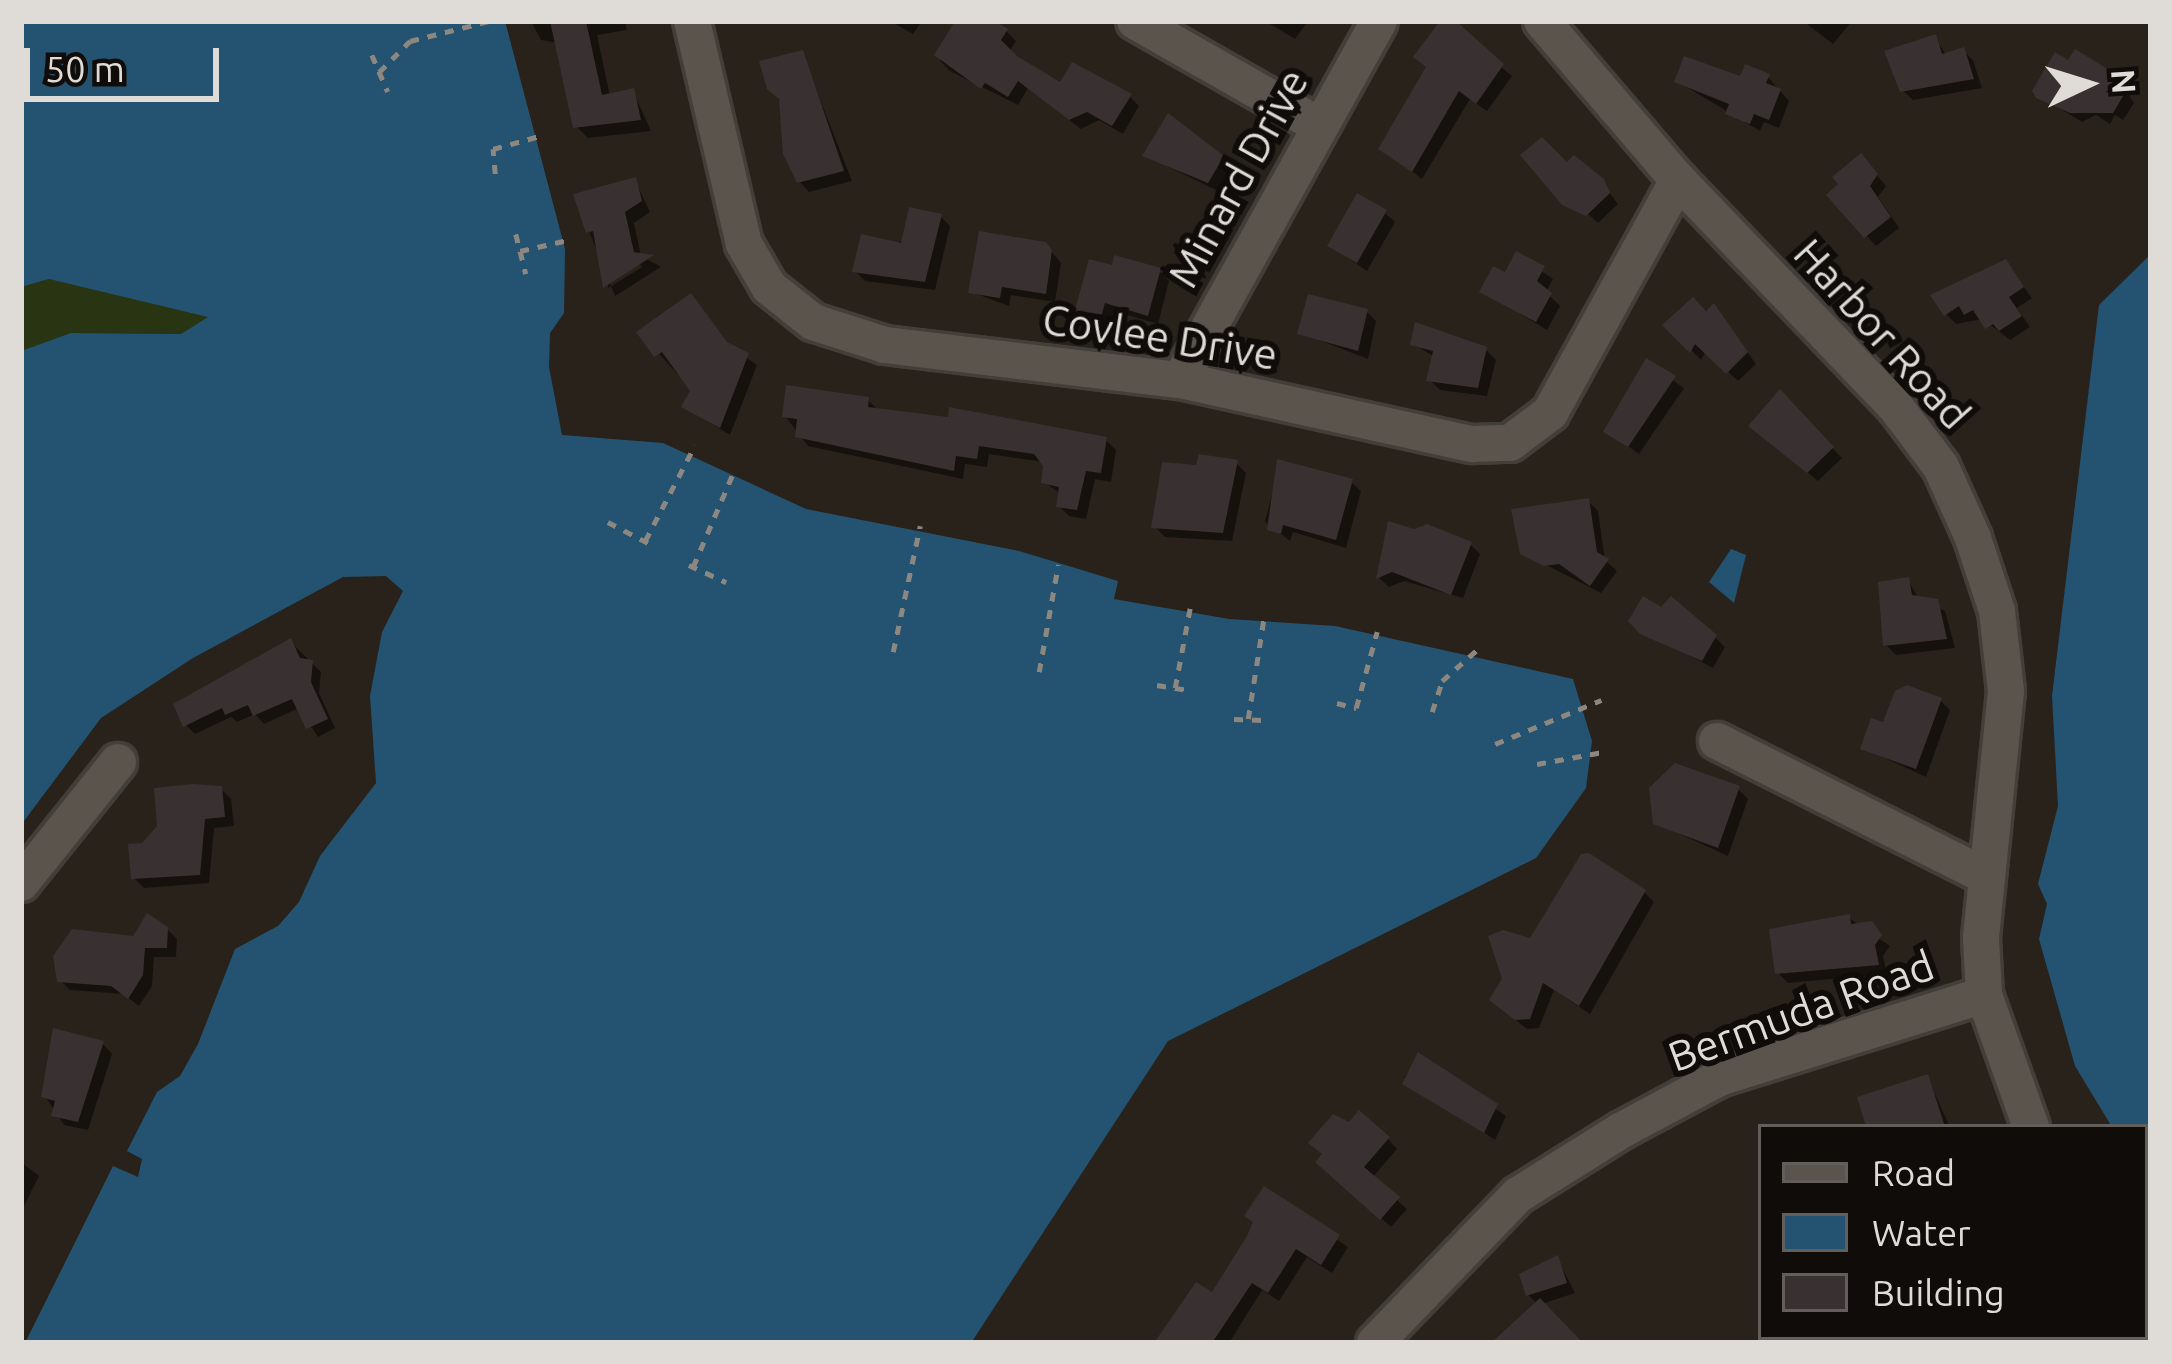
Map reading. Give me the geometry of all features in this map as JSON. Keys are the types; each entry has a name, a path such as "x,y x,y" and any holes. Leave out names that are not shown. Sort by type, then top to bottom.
{"street":[{"name":"Covlee Drive","path":"692,21 744,244 769,287 813,322 885,345 1180,380 1472,444 1510,443 1536,428 1561,398 1678,180"},
{"path":"1136,21 1316,124"},
{"name":"Minard Drive","path":"1180,380 1316,124 1379,21"},
{"name":"Harbor Road","path":"1542,21 1678,180 1895,406 1941,466 1973,538 1997,611 2006,691 1987,877 1984,995 2030,1124"},
{"path":"1717,741 1987,877"},
{"path":"21,883 118,762"},
{"name":"Bermuda Road","path":"1375,1343 1518,1196 1622,1130 1720,1078 1984,995"}],"path":[{"path":"379,72 410,41 489,21"},
{"path":"372,55 388,92"},
{"path":"496,174 493,149 543,135"},
{"path":"516,234 526,274"},
{"path":"520,250 568,240"},
{"path":"644,541 695,445"},
{"path":"726,582 692,566 734,471"},
{"path":"608,522 652,545"},
{"path":"892,652 920,526"},
{"path":"1039,672 1058,566"},
{"path":"1175,688 1190,608"},
{"path":"1248,719 1264,617"},
{"path":"1337,703 1356,708 1376,632"},
{"path":"1432,712 1442,681 1479,648"},
{"path":"1157,685 1187,690"},
{"path":"1495,744 1601,700"},
{"path":"1234,719 1264,720"},
{"path":"1537,764 1603,752"}],"green space":[{"path":"49,279 211,316 181,334 72,333 21,351 21,287"}],"water":[{"path":"21,21 505,21 565,249 564,313 550,333 549,367 562,435 663,443 806,509 1019,551 1118,581 1114,599 1229,619 1335,626 1573,679 1592,741 1586,788 1536,858 1168,1041 971,1343 25,1343 113,1166 138,1177 142,1159 127,1151 157,1092 180,1076 198,1044 235,949 278,926 299,902 320,856 376,783 370,696 382,632 403,591 386,576 343,577 193,658 101,718 21,825 21,351 71,333 181,334 208,317 49,279 21,287"},
{"path":"2151,254 2151,1177 2148,1124 2110,1124 2075,1066 2039,939 2047,904 2038,884 2058,806 2052,696 2099,305"},
{"path":"1731,549 1746,555 1734,603 1709,582"}],"building":[{"path":"550,21 586,21 602,95 634,88 641,120 573,128"},
{"path":"955,21 995,21 1008,29 1001,40 1017,56 1060,82 1072,62 1132,94 1112,126 1087,112 1069,120 1018,81 1008,97 985,83 981,89 934,55"},
{"path":"1440,21 1456,21 1504,64 1476,104 1459,91 1412,172 1378,149 1426,67 1413,57"},
{"path":"1936,34 1942,54 1964,47 1974,79 1900,92 1884,51"},
{"path":"2075,49 2122,78 2117,86 2126,91 2113,113 2070,113 2036,98 2032,91 2055,52 2068,60"},
{"path":"803,50 844,171 797,183 783,154 779,99 767,89 759,61"},
{"path":"1684,56 1740,76 1745,64 1770,74 1766,83 1781,89 1769,120 1754,114 1750,124 1725,114 1729,104 1674,82"},
{"path":"1168,113 1224,156 1208,183 1142,156"},
{"path":"1542,137 1567,162 1574,155 1604,179 1610,193 1586,216 1562,205 1520,155"},
{"path":"1861,153 1878,174 1870,186 1891,217 1864,238 1826,195 1838,184 1832,177"},
{"path":"636,177 642,201 625,212 634,252 654,255 603,288 593,231 586,233 573,194"},
{"path":"1357,193 1387,210 1357,263 1327,246"},
{"path":"909,207 942,214 925,282 852,272 861,234 901,243"},
{"path":"979,231 1046,242 1052,250 1046,294 1002,287 1000,298 968,293"},
{"path":"1516,251 1545,266 1537,281 1552,293 1536,322 1479,292 1493,266 1505,272"},
{"path":"1114,255 1161,268 1148,316 1105,303 1101,317 1075,310 1089,259 1112,265"},
{"path":"2006,259 2024,287 2009,297 2022,316 1999,331 1993,324 1985,329 1973,310 1964,315 1959,306 1944,316 1930,295"},
{"path":"691,293 727,342 749,353 720,428 681,407 690,391 662,352 654,357 636,332"},
{"path":"1308,294 1368,309 1358,351 1297,334"},
{"path":"1693,297 1706,311 1714,303 1748,352 1726,374 1695,344 1690,353 1662,325"},
{"path":"1415,322 1487,347 1478,388 1426,381 1433,351 1410,345"},
{"path":"1646,358 1676,376 1628,447 1603,432"},
{"path":"786,385 869,397 868,407 948,417 949,407 1107,437 1101,473 1086,471 1077,510 1056,507 1059,487 1041,483 1043,466 1034,454 979,446 977,459 956,456 954,471 795,437 797,419 782,417"},
{"path":"1780,389 1834,447 1807,473 1748,426"},
{"path":"1199,454 1238,460 1223,533 1151,528 1162,462 1196,465"},
{"path":"1277,459 1353,479 1336,540 1283,525 1281,534 1267,530"},
{"path":"1589,498 1597,552 1609,559 1590,586 1559,564 1544,566 1520,554 1511,509"},
{"path":"1388,521 1414,529 1427,524 1472,542 1451,595 1392,572 1376,579"},
{"path":"1909,577 1912,595 1938,599 1947,639 1883,646 1878,582"},
{"path":"1643,596 1661,607 1671,596 1717,635 1702,661 1640,634 1628,621"},
{"path":"291,638 300,658 313,660 311,682 328,719 306,729 292,699 253,716 248,705 225,715 222,708 183,727 173,704"},
{"path":"1907,685 1942,698 1916,769 1860,749 1871,718 1883,722 1895,691"},
{"path":"1675,763 1740,786 1718,848 1653,824 1649,788"},
{"path":"222,786 225,817 205,819 200,875 131,879 128,844 142,843 157,826 154,788"},
{"path":"1589,853 1646,890 1579,1006 1543,983 1530,1019 1515,1020 1489,1000 1502,979 1488,936 1503,930 1530,938 1581,854"},
{"path":"147,913 168,927 167,948 145,948 143,975 128,999 111,986 57,982 53,956 72,929 133,936"},
{"path":"1850,914 1851,924 1872,921 1882,935 1875,945 1879,965 1775,974 1769,929"},
{"path":"53,1028 104,1041 78,1122 51,1116 55,1101 41,1097"},
{"path":"1418,1052 1498,1104 1484,1133 1402,1084"},
{"path":"1928,1074 1944,1124 1865,1124 1857,1097"},
{"path":"1359,1110 1390,1137 1364,1167 1400,1197 1380,1220 1315,1162 1322,1154 1308,1143 1333,1114 1349,1122"},
{"path":"1264,1186 1340,1235 1321,1265 1296,1249 1268,1293 1252,1283 1212,1343 1154,1343 1196,1282 1212,1292 1247,1236 1253,1222 1244,1216"},
{"path":"1558,1255 1567,1283 1526,1296 1519,1274"},
{"path":"1540,1298 1583,1343 1491,1343"}]}
